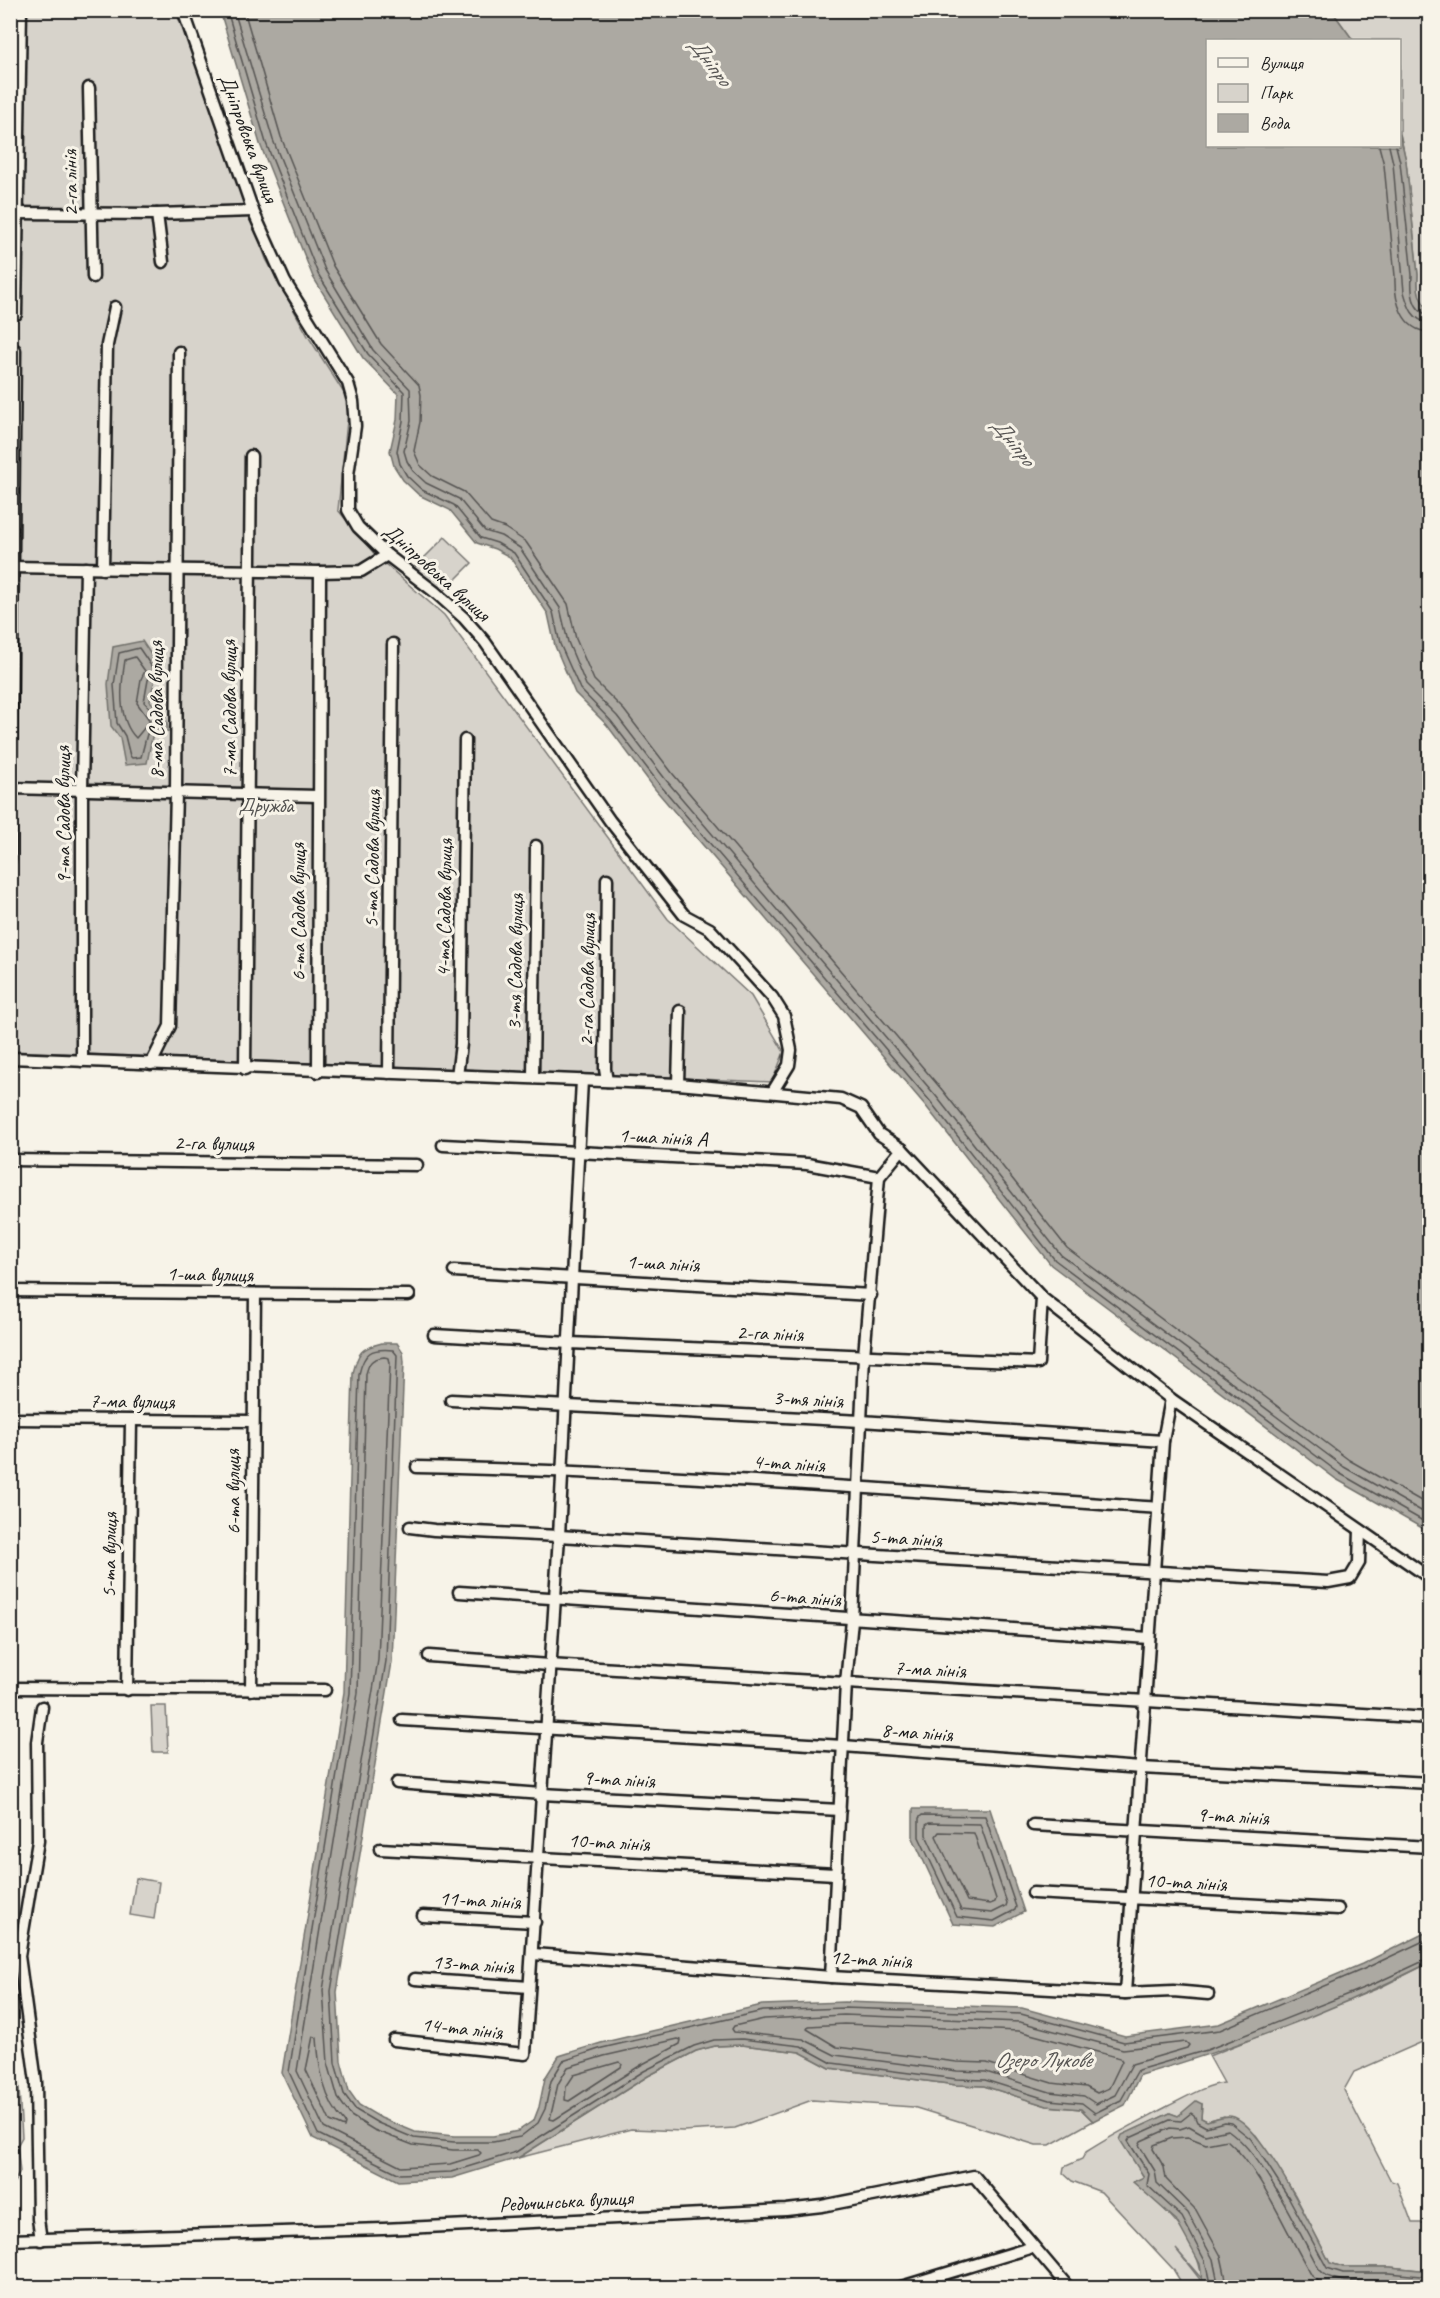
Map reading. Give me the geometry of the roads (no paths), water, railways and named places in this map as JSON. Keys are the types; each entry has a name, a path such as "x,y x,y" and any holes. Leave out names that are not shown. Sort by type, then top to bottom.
{"street":[{"path":"16,314 15,49 21,10"},
{"name":"Дніпровська вулиця","path":"183,10 253,211 285,282 348,383 353,401 355,426 348,475 348,510 358,527 387,555 435,592 464,618 485,642 610,821 684,915 710,929 772,998 784,1016 791,1050 789,1065 772,1091"},
{"name":"2-га лінія","path":"89,88 93,277"},
{"path":"14,213 158,214 253,211"},
{"path":"158,214 163,262"},
{"path":"103,569 107,345 115,307"},
{"path":"10,860 15,350"},
{"name":"8-ма Садова вулиця","path":"151,1064 170,1026 176,793 178,352"},
{"name":"7-ма Садова вулиця","path":"245,1069 248,572 251,456"},
{"path":"13,567 320,573 361,571 387,555"},
{"name":"9-та Садова вулиця","path":"82,1061 82,790 86,568"},
{"name":"6-та Садова вулиця","path":"318,1072 320,573"},
{"name":"5-та Садова вулиця","path":"389,1073 393,644"},
{"name":"4-та Садова вулиця","path":"457,1076 461,1044 465,740"},
{"path":"10,788 318,796"},
{"name":"3-тя Садова вулиця","path":"533,1077 536,846"},
{"name":"2-га Садова вулиця","path":"607,1081 605,1069 608,879"},
{"path":"678,1084 680,1011"},
{"path":"10,1058 318,1072 533,1077 678,1084 841,1099 861,1108 879,1134 902,1149 1042,1298 1171,1399 1430,1578"},
{"path":"529,1988 559,1536 582,1080"},
{"name":"1-ша лінія А","path":"443,1145 807,1164 879,1177"},
{"path":"831,1977 846,1683 852,1620 864,1356 871,1295 879,1177 902,1149"},
{"name":"2-га вулиця","path":"10,1160 417,1165"},
{"name":"1-ша лінія","path":"454,1271 871,1295"},
{"name":"1-ша вулиця","path":"10,1291 409,1295"},
{"name":"6-та вулиця","path":"251,1690 255,1294"},
{"name":"2-га лінія","path":"434,1335 570,1344 1038,1363 1042,1298"},
{"path":"1125,1992 1163,1441 1171,1399"},
{"name":"3-тя лінія","path":"451,1400 861,1421 1163,1441"},
{"name":"7-ма вулиця","path":"10,1419 253,1421"},
{"name":"5-та вулиця","path":"127,1690 131,1421"},
{"name":"4-та лінія","path":"417,1467 562,1470 858,1487 1158,1508"},
{"name":"5-та лінія","path":"410,1527 1328,1582 1350,1578 1359,1563 1360,1530"},
{"name":"6-та лінія","path":"459,1592 1149,1638"},
{"name":"7-ма лінія","path":"429,1656 1430,1718"},
{"path":"10,1688 325,1690"},
{"path":"41,2240 36,2082 19,1956 38,1840 37,1742 42,1707"},
{"name":"8-ма лінія","path":"402,1720 843,1746 1141,1768 1430,1783"},
{"name":"9-та лінія","path":"396,1783 542,1794 840,1810"},
{"name":"9-та лінія","path":"1034,1825 1430,1847"},
{"name":"10-та лінія","path":"380,1849 835,1874"},
{"name":"10-та лінія","path":"1032,1893 1338,1909"},
{"name":"11-та лінія","path":"423,1916 535,1922"},
{"name":"12-та лінія","path":"533,1954 831,1977 1208,1994"},
{"name":"13-та лінія","path":"415,1979 529,1988"},
{"name":"14-та лінія","path":"394,2040 525,2054 529,1988"},
{"name":"Редьчинська вулиця","path":"10,2240 383,2229 786,2210 822,2206 974,2176 1069,2288"},
{"path":"898,2288 1034,2247"}],"water":[{"name":"Дніпро","path":"220,11 1332,11 1352,39 1206,39 1206,147 1401,147 1401,138 1406,161 1418,291 1423,303 1430,311 1429,1532 1336,1479 1051,1265 925,1105 655,789 607,725 575,693 555,646 548,614 510,557 477,543 450,510 419,495 403,480 394,466 390,451 397,420 398,394 363,358 313,277 260,144"},
{"path":"142,641 162,671 154,682 150,701 166,716 168,731 152,737 147,763 125,765 120,738 111,726 108,684 113,647"},
{"name":"Озеро Лукове","path":"382,1343 397,1343 403,1352 404,1362 392,1662 337,1992 341,2061 349,2091 359,2105 381,2118 415,2132 454,2136 493,2136 518,2131 534,2120 545,2078 559,2056 601,2043 762,2005 844,2002 1022,2008 1125,2036 1219,2024 1362,1964 1429,1931 1429,1963 1287,2026 1140,2075 1125,2105 1093,2121 1081,2109 1047,2106 984,2086 956,2085 830,2068 800,2052 742,2045 715,2046 696,2051 648,2076 518,2158 452,2178 398,2181 313,2138 282,2073 344,1692 353,1373 362,1352"},
{"path":"913,1809 990,1809 1024,1912 995,1927 953,1924 913,1838"},
{"path":"1196,2101 1202,2104 1201,2118 1207,2121 1224,2116 1234,2117 1246,2125 1259,2140 1301,2206 1330,2263 1343,2267 1390,2267 1429,2271 1429,2287 1207,2287 1202,2279 1200,2264 1176,2220 1133,2182 1144,2177 1120,2140 1122,2135 1170,2113 1178,2116"}],"park label":[{"name":"Дружба","path":"266,805"}]}
